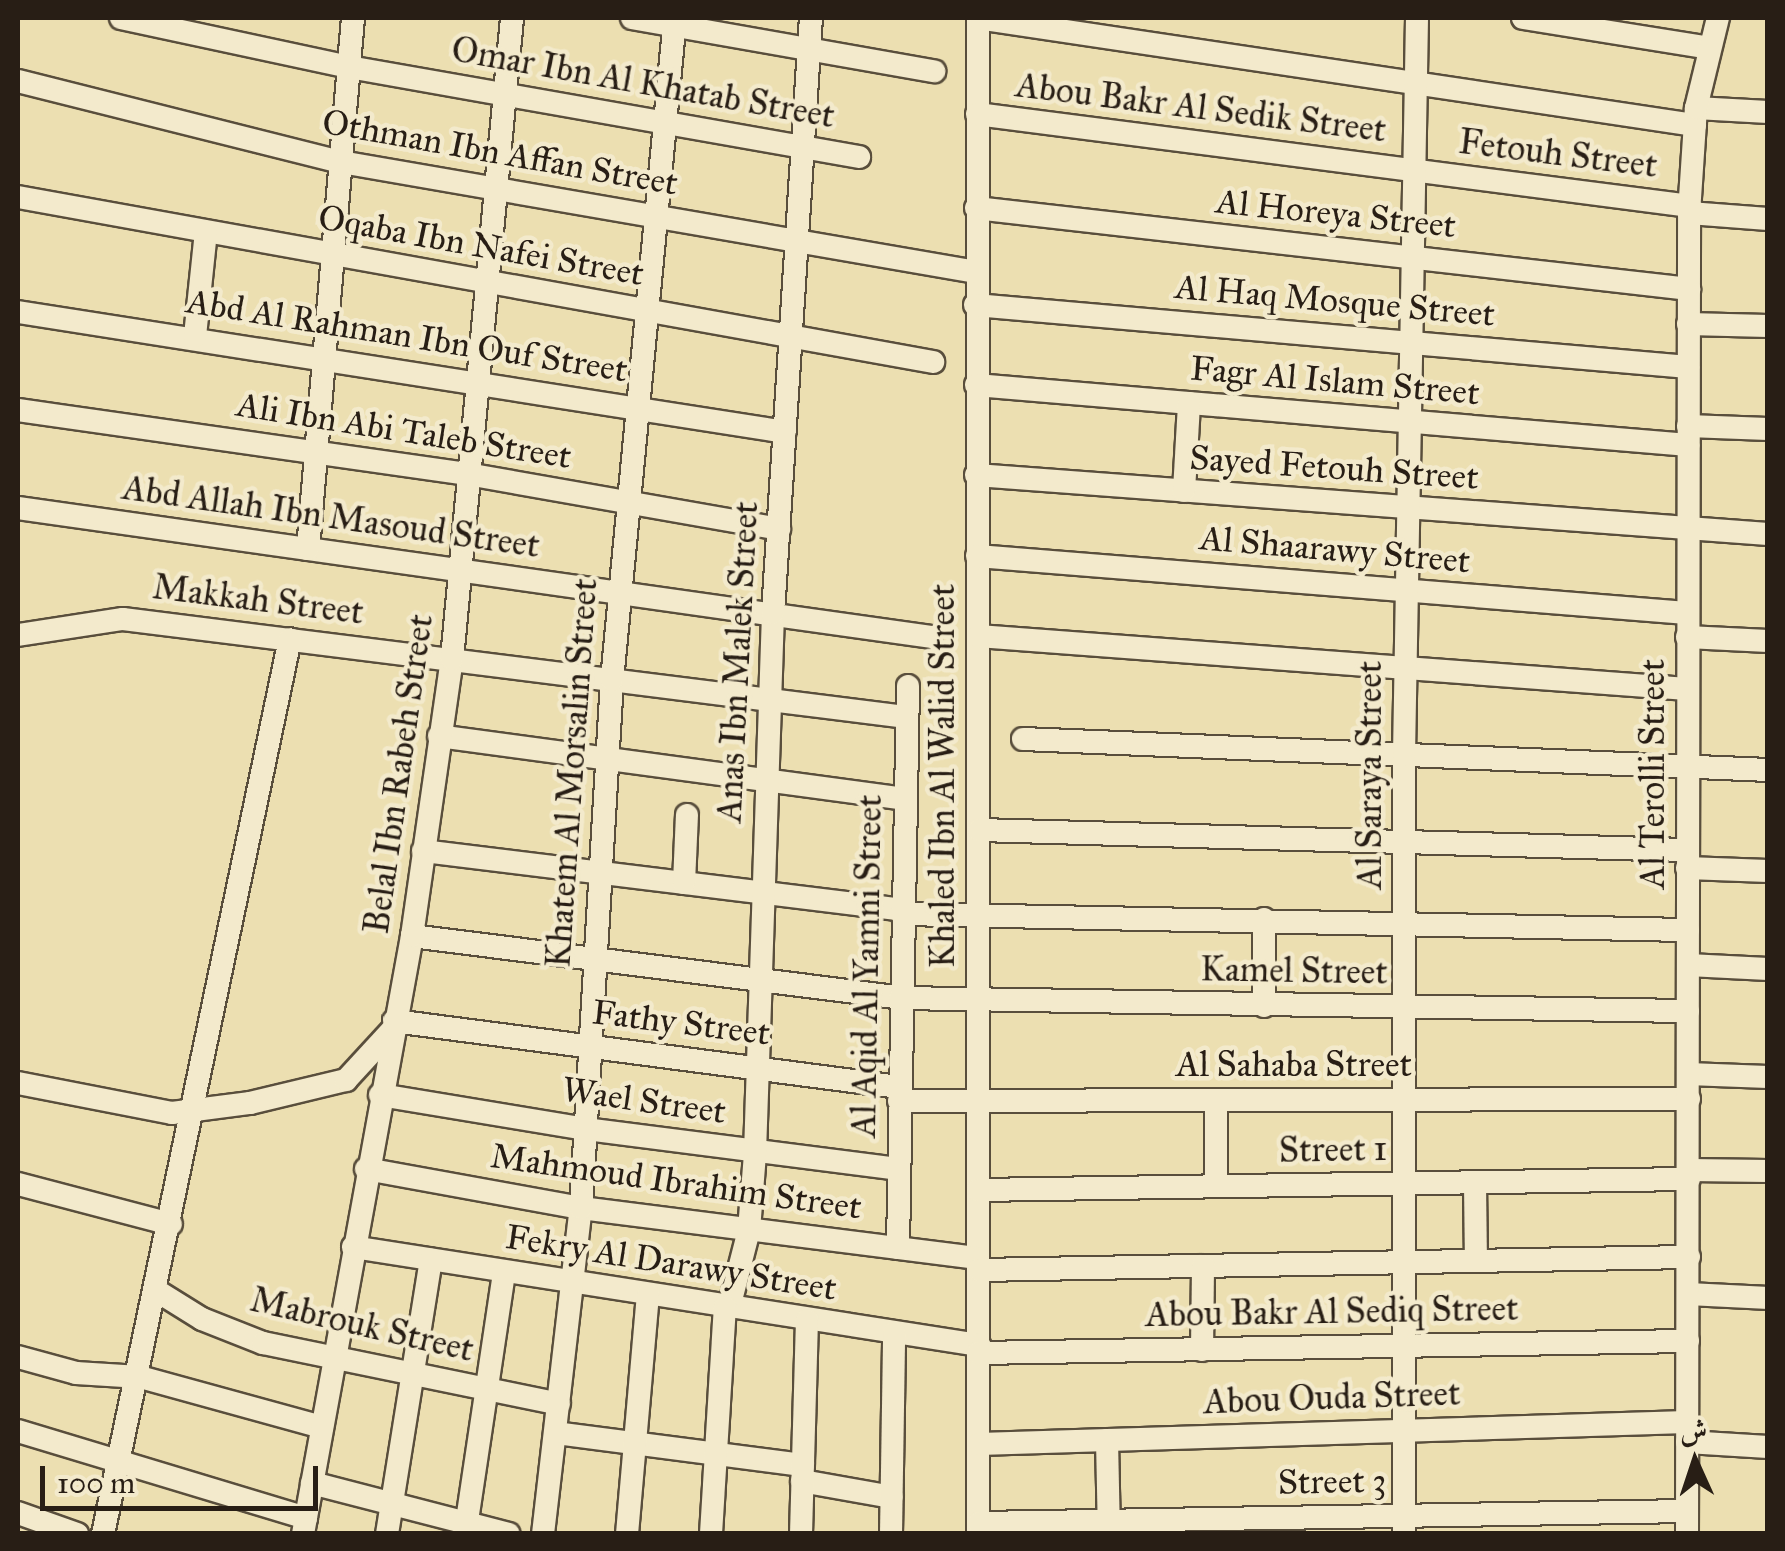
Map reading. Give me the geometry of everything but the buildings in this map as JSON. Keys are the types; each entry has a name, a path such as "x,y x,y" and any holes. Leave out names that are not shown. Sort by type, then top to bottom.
{"street":[{"name":"Omar Ibn Al Khatab Street","path":"121,18 349,67 859,156"},
{"path":"308,549 353,18"},
{"name":"Belal Ibn Rabeh Street","path":"305,1526 366,1168 412,936 452,659 473,475 512,18"},
{"path":"632,18 674,21 934,71"},
{"name":"Anas Ibn Malek Street","path":"710,1534 727,1307 749,1230 755,1152 773,613 811,18"},
{"path":"978,18 1416,84 1696,117 1768,112"},
{"name":"Khaled Ibn Al Walid Street","path":"978,18 978,1528"},
{"name":"Al Saraya Street","path":"1404,1525 1404,755 1417,171 1416,18"},
{"path":"1523,18 1710,48"},
{"name":"Al Terolli Street","path":"1687,1522 1688,289 1696,117 1718,18"},
{"name":"Khatem Al Morsalin Street","path":"543,1534 581,1208 592,960 612,680 674,21"},
{"name":"Othman Ibn Affan Street","path":"18,81 341,162 976,272"},
{"name":"Abou Bakr Al Sedik Street","path":"977,114 1417,171"},
{"name":"Fetouh Street","path":"1417,171 1768,219"},
{"name":"Oqaba Ibn Nafei Street","path":"18,198 934,362"},
{"name":"Al Horeya Street","path":"976,208 1688,289"},
{"path":"195,336 206,232"},
{"name":"Al Haq Mosque Street","path":"976,305 1688,367"},
{"name":"Abd Al Rahman Ibn Ouf Street","path":"18,312 324,356 785,432"},
{"path":"1688,324 1768,326"},
{"name":"Fagr Al Islam Street","path":"976,386 1411,422 1688,436 1768,429"},
{"path":"1184,491 1188,404"},
{"name":"Ali Ibn Abi Taleb Street","path":"18,410 473,475 778,528"},
{"name":"Sayed Fetouh Street","path":"976,475 1768,534"},
{"name":"Abd Allah Ibn Masoud Street","path":"18,508 931,638"},
{"name":"Al Shaarawy Street","path":"977,556 1688,613"},
{"name":"Makkah Street","path":"18,635 123,620 907,717"},
{"path":"978,636 1687,689"},
{"path":"102,1534 122,1463 290,638"},
{"path":"1688,638 1768,640"},
{"name":"Al Aqid Al Yamni Street","path":"898,1248 908,686"},
{"path":"439,736 905,799"},
{"path":"1023,739 1768,770"},
{"path":"684,883 687,815"},
{"path":"979,830 1405,842 1687,859 1768,871"},
{"path":"424,852 902,912 1688,930"},
{"path":"1264,920 1264,1006"},
{"name":"Kamel Street","path":"412,936 900,998 1688,1011"},
{"path":"1688,965 1768,969"},
{"path":"18,1083 172,1113 346,1080 393,1024"},
{"name":"Fathy Street","path":"393,1024 758,1068 899,1094"},
{"path":"1688,1074 1768,1077"},
{"name":"Wael Street","path":"380,1094 586,1130 898,1169"},
{"name":"Al Sahaba Street","path":"899,1094 979,1101 1689,1099"},
{"path":"1216,1100 1216,1186"},
{"name":"Mahmoud Ibrahim Street","path":"366,1168 581,1208 898,1248 979,1264 1202,1266 1689,1257"},
{"name":"Street 1","path":"978,1190 1405,1184 1768,1171"},
{"path":"1475,1182 1476,1260"},
{"path":"18,1184 171,1224"},
{"name":"Fekry Al Darawy Street","path":"353,1247 979,1349"},
{"path":"387,1534 431,1260"},
{"path":"1202,1266 1202,1350"},
{"path":"465,1529 504,1272"},
{"name":"Mabrouk Street","path":"157,1290 248,1337 334,1360 560,1404"},
{"path":"1688,1294 1768,1298"},
{"path":"626,1534 648,1295"},
{"path":"800,1534 807,1320"},
{"path":"892,1534 894,1333"},
{"name":"Abou Bakr Al Sediq Street","path":"979,1349 1202,1350 1688,1342"},
{"path":"18,1357 76,1374 140,1377 322,1428"},
{"path":"18,1431 305,1526"},
{"name":"Abou Ouda Street","path":"979,1444 1406,1431 1687,1432 1768,1447"},
{"path":"556,1433 715,1454 892,1497"},
{"path":"1108,1440 1109,1528"},
{"path":"312,1484 392,1504 465,1529 509,1534"},
{"path":"18,1513 77,1534"},
{"name":"Street 3","path":"978,1528 1687,1522"}]}
